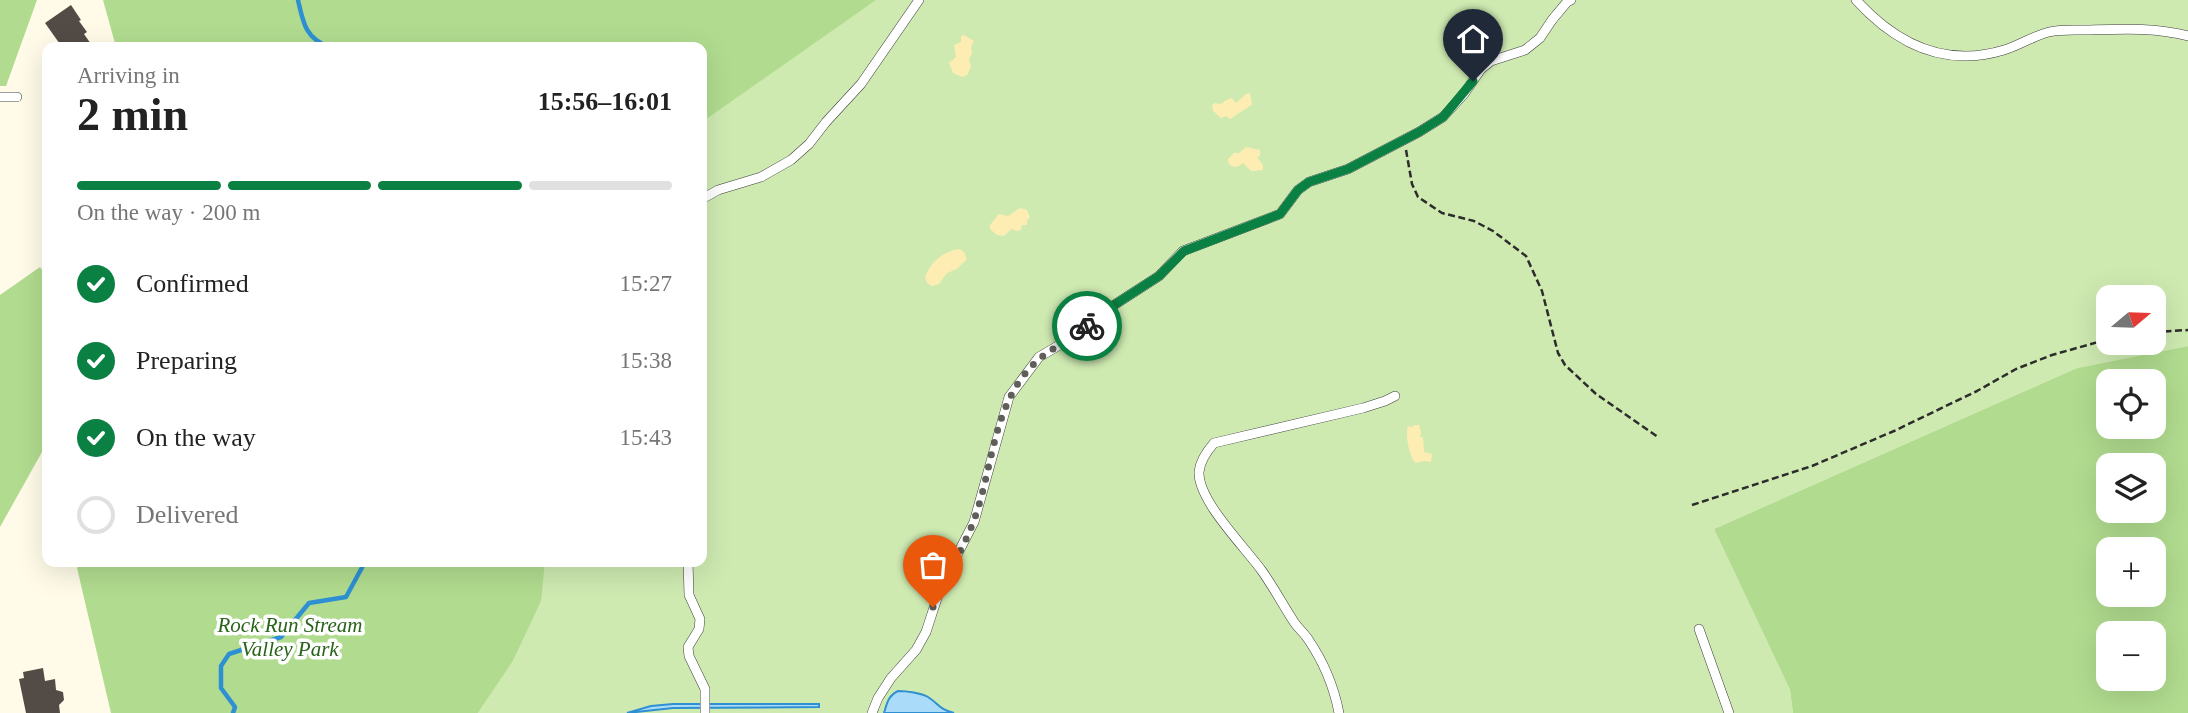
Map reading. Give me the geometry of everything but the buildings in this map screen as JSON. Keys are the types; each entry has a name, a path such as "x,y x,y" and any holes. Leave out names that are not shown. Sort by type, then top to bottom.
{"lane":[{"path":"707,197 718,190 761,177 791,160 809,144 860,84 919,0"},
{"path":"872,713 891,678 916,650 926,632 941,586 974,522 1009,397 1039,357 1068,340 1111,307 1159,276 1184,251 1280,214 1298,190 1309,182 1348,169 1443,117 1464,94 1481,69 1491,61 1525,50 1540,38 1571,0"},
{"path":"1856,0 1869,15 1895,35 1923,50 1950,56 1980,56 2006,50 2052,31 2151,30 2188,36"},
{"path":"0,97 16,97"},
{"path":"1339,713 1336,696 1308,639 1262,570 1213,506 1204,492 1199,472 1205,455 1214,443 1363,408 1395,396"},
{"path":"688,567 689,595 700,619 699,629 688,647 689,656 705,689 705,713"},
{"path":"1699,629 1729,713"}],"path":[{"path":"1399,143 1406,149 1412,184 1418,197 1442,213 1474,221 1526,256 1542,291 1558,353 1565,365 1596,394 1658,437"},
{"path":"2166,331 2188,330"},
{"path":"1692,505 1812,466 1894,431 2016,369 2096,343"}],"green space":[{"path":"0,0 37,0 6,86 0,86"},
{"path":"103,0 876,0 707,118 707,42 115,42"},
{"path":"876,0 2188,0 2188,346 2166,350 2166,285 2096,285 2096,355 2143,355 2077,368 1714,529 1790,690 1793,713 478,713 513,661 540,601 544,567 707,567 707,42 327,42 859,11"},
{"path":"40,267 42,270 42,452 0,527 0,295"},
{"path":"2188,346 2188,713 1793,713 1790,690 1714,529 2077,368 2143,355 2166,355 2166,350"},
{"name":"Rock Run Stream Valley Park","path":"544,567 541,601 513,661 478,713 111,713 77,568"}],"sand":[{"path":"961,36 974,41 969,59 971,67 967,75 962,77 953,73 949,63 956,57 954,45 961,42"},
{"path":"1250,93 1252,104 1230,119 1226,116 1221,118 1213,111 1212,105 1215,103 1221,104 1232,98 1236,103"},
{"path":"1246,147 1260,150 1260,156 1257,157 1263,170 1251,171 1243,163 1237,167 1228,162 1234,153 1239,153"},
{"path":"1020,208 1027,210 1030,218 1027,225 1022,225 1021,230 1011,229 1004,236 997,235 990,229 999,214 1008,216"},
{"path":"959,249 967,259 957,269 947,273 939,284 932,286 927,283 925,277 934,263 948,252"},
{"path":"1419,425 1424,452 1432,454 1431,462 1415,463 1413,459 1407,435 1408,426"}],"water":[{"path":"898,691 925,696 954,713 884,713 890,698"},
{"path":"819,704 819,707 673,708 627,713 651,706"}],"waterway":[{"path":"298,0 306,28 320,42"},
{"path":"233,713 235,707 221,688 221,666 229,654 281,637 309,603 346,597 362,567"}],"way so far":[{"path":"933,607 974,522 1009,397 1039,357 1087,326"}],"route":[{"path":"1087,326 1159,276 1184,251 1280,214 1298,190 1309,182 1348,169 1443,117 1473,81"}]}
